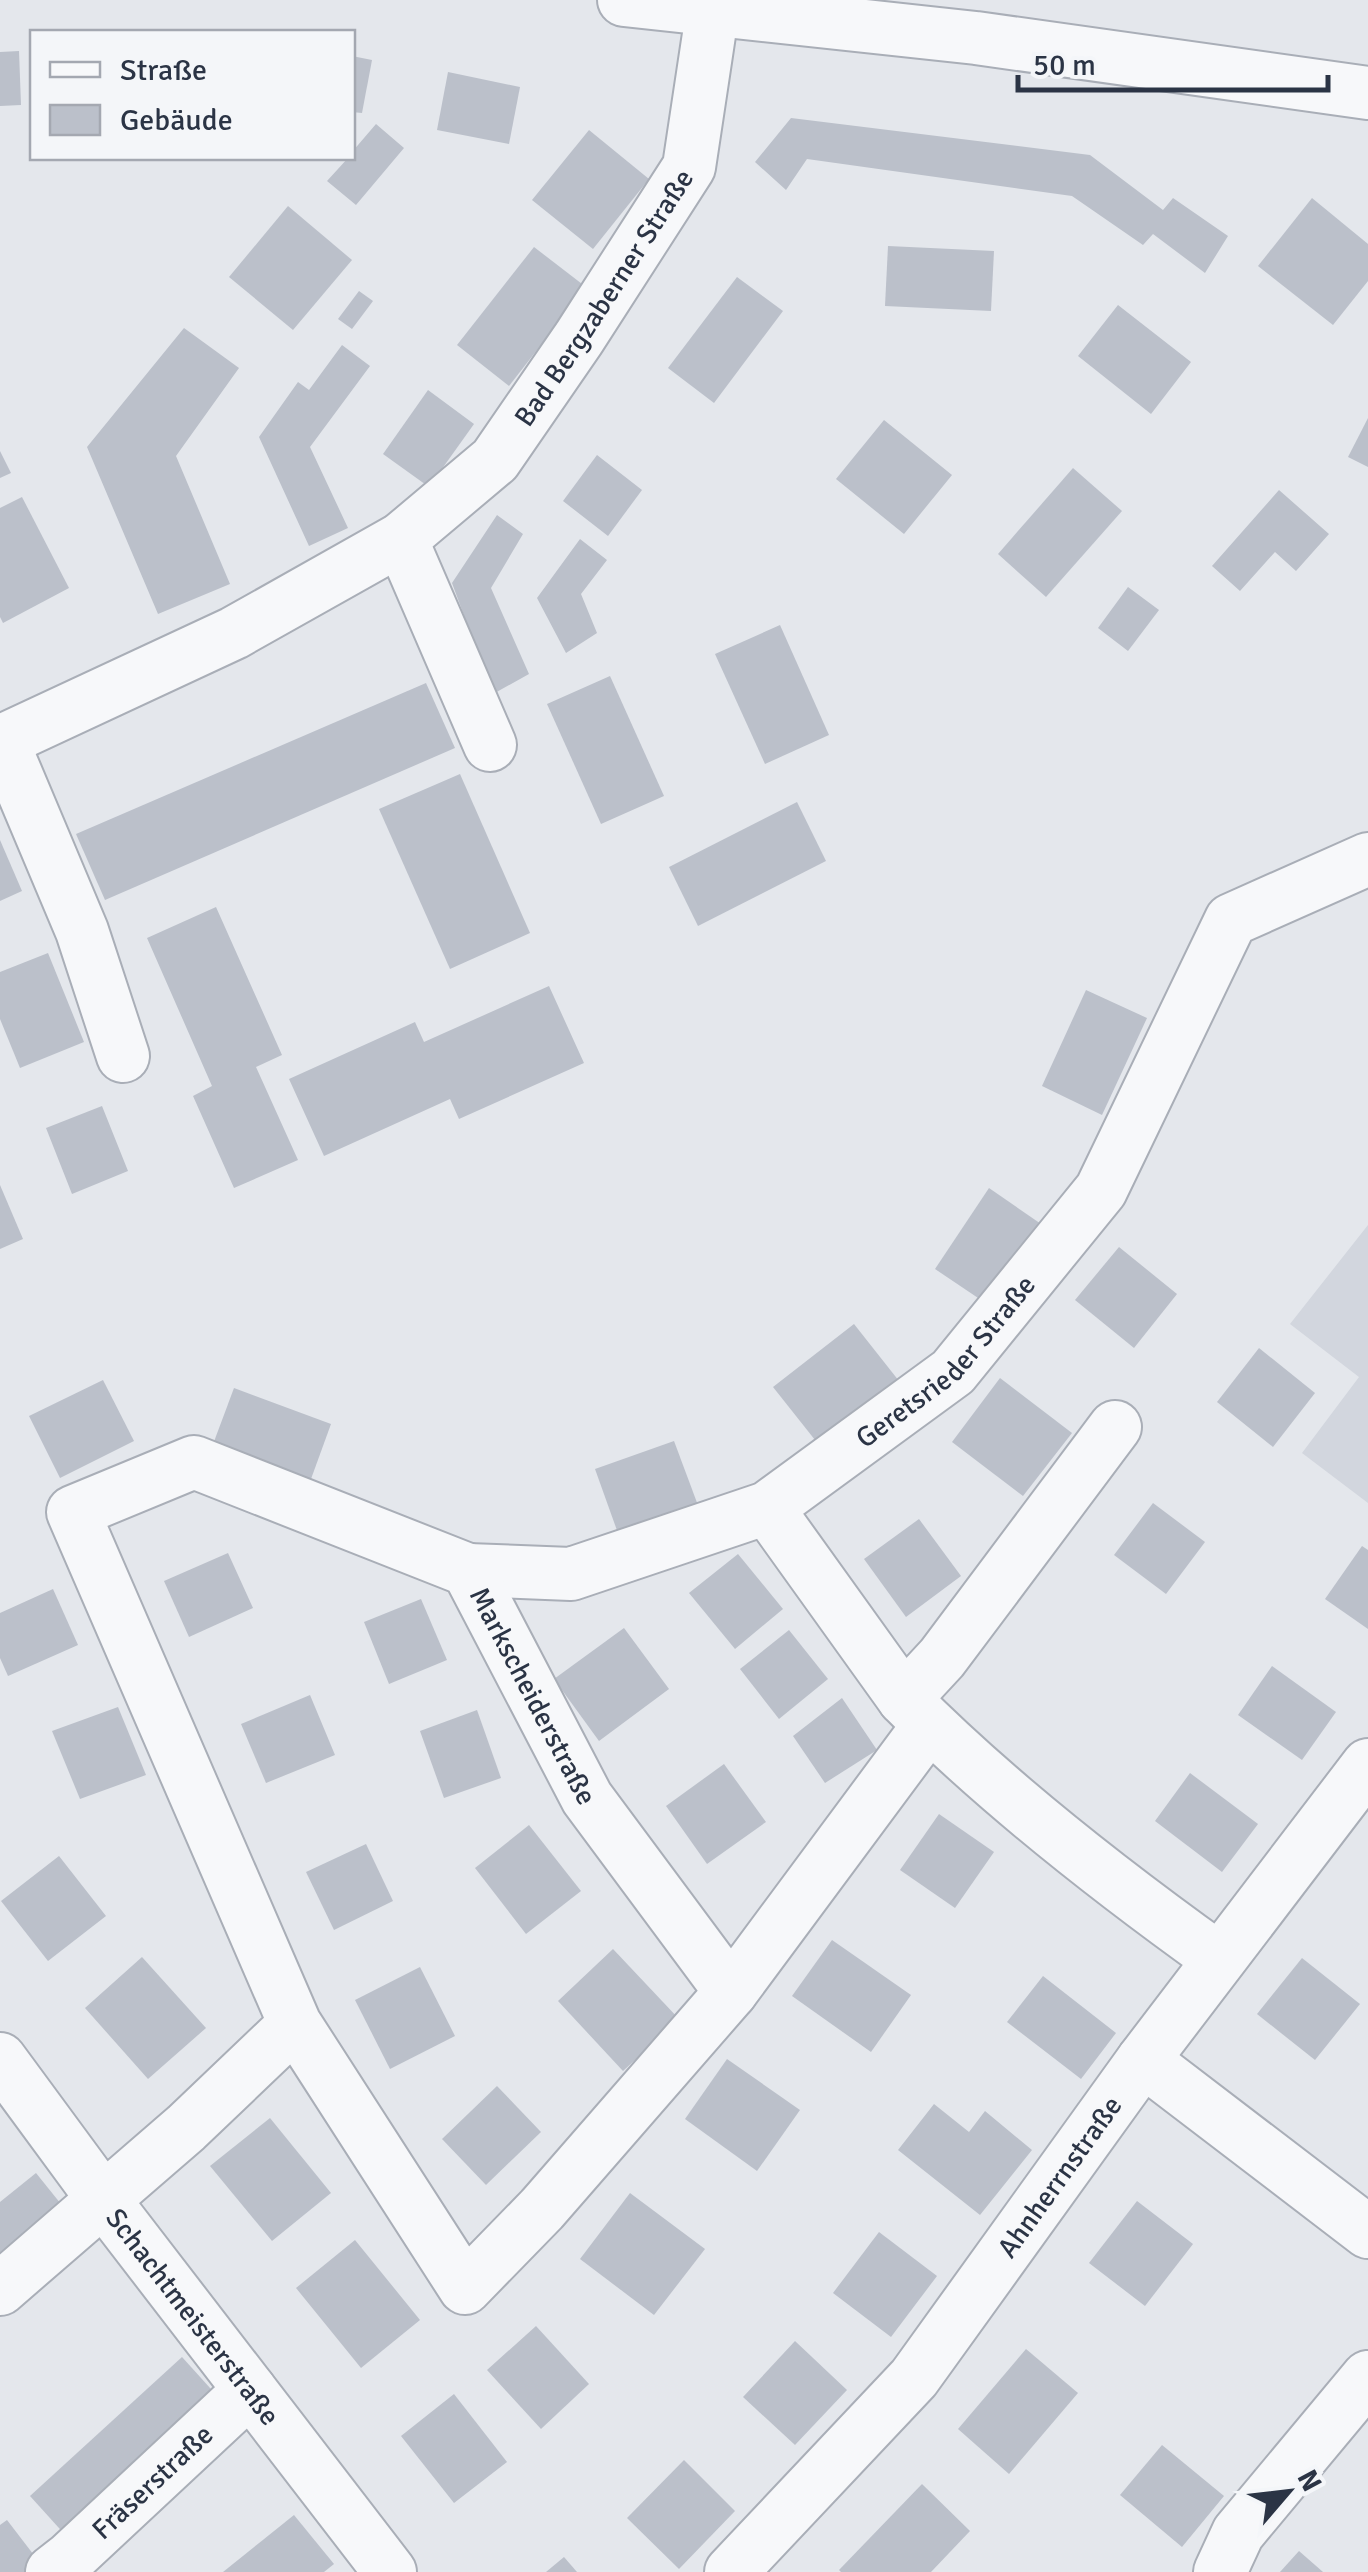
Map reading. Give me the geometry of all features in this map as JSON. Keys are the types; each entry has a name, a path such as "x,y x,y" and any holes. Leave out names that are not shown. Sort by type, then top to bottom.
{"street":[{"path":"624,0 976,38 1368,93"},
{"name":"Bad Bergzaberner Straße","path":"122,1056 82,931 1,741 234,633 401,539 495,460 580,338 688,167 713,8"},
{"path":"401,539 490,746"},
{"name":"Geretsrieder Straße","path":"468,1570 571,1574 767,1508 953,1372 1101,1190 1231,920 1368,859"},
{"path":"731,1992 917,1712 942,1658 1115,1427"},
{"name":"Markscheiderstraße","path":"194,1462 468,1570 586,1798 731,1992 542,2209 465,2288 296,2024 74,1512 194,1462"},
{"path":"767,1508 917,1712 1015,1801 1219,1959"},
{"name":"Ahnherrnstraße","path":"731,2572 914,2378 1142,2060 1368,1765"},
{"path":"0,2290 186,2128 296,2024"},
{"name":"Schachtmeisterstraße","path":"0,2059 386,2571"},
{"path":"1142,2060 1368,2232"},
{"path":"1220,2572 1238,2533 1368,2377"},
{"name":"Fräserstraße","path":"52,2572 250,2390"}],"shaded area":[{"path":"1368,1225 1368,1503 1302,1453 1359,1377 1290,1324"}],"building":[{"path":"19,51 21,105 0,106 0,52"},
{"path":"355,57 372,60 362,113 355,112"},
{"path":"448,72 520,87 509,144 437,130"},
{"path":"791,118 1090,155 1163,210 1173,198 1228,236 1205,273 1153,234 1143,245 1072,196 807,159 786,190 755,162"},
{"path":"376,124 404,148 356,205 327,181 346,160 355,160 355,148"},
{"path":"589,130 649,179 593,249 532,200"},
{"path":"1312,198 1368,244 1368,281 1333,325 1258,266"},
{"path":"288,206 352,260 293,330 229,277"},
{"path":"888,246 994,251 991,311 885,306"},
{"path":"534,247 586,287 509,386 457,345"},
{"path":"737,277 783,311 714,403 668,368"},
{"path":"359,291 373,301 352,329 338,319"},
{"path":"1118,305 1191,362 1151,414 1078,356"},
{"path":"184,328 239,368 176,456 230,584 158,614 87,447"},
{"path":"342,345 370,366 310,447 348,528 309,546 259,437 298,382 309,390"},
{"path":"428,390 474,424 429,487 383,454"},
{"path":"1368,418 1368,467 1348,457"},
{"path":"884,420 952,475 904,534 836,479"},
{"path":"0,451 11,473 0,478"},
{"path":"597,455 642,490 608,536 563,501"},
{"path":"1073,468 1122,511 1046,597 998,554"},
{"path":"1279,490 1329,534 1296,571 1275,552 1240,591 1212,566"},
{"path":"22,497 69,588 3,623 0,508"},
{"path":"497,515 523,534 491,588 529,674 493,694 452,583"},
{"path":"580,539 607,560 581,594 597,633 566,653 537,598"},
{"path":"1128,587 1159,610 1128,651 1098,628"},
{"path":"780,625 829,735 765,764 715,654"},
{"path":"610,676 664,796 601,824 547,704"},
{"path":"426,683 455,748 105,900 76,834"},
{"path":"460,774 530,933 450,969 379,809"},
{"path":"797,802 826,861 698,926 669,867"},
{"path":"0,840 22,891 0,901"},
{"path":"216,907 282,1055 256,1067 298,1160 234,1188 193,1096 212,1086 147,938"},
{"path":"48,953 84,1042 20,1068 0,1019 0,972"},
{"path":"549,986 584,1063 459,1119 450,1099 324,1156 289,1079 415,1022 424,1042"},
{"path":"1086,990 1147,1018 1102,1115 1042,1086"},
{"path":"102,1106 128,1171 72,1194 46,1128"},
{"path":"0,1185 23,1239 0,1249"},
{"path":"989,1188 1044,1226 990,1306 935,1269"},
{"path":"1119,1247 1177,1294 1134,1348 1075,1300"},
{"path":"854,1324 899,1381 819,1445 773,1387"},
{"path":"1259,1348 1315,1393 1273,1447 1217,1402"},
{"path":"1000,1378 1072,1433 1023,1496 952,1442"},
{"path":"103,1380 134,1441 60,1478 29,1416"},
{"path":"234,1388 331,1424 307,1490 209,1455"},
{"path":"674,1441 699,1508 619,1536 595,1469"},
{"path":"1153,1503 1205,1542 1166,1594 1114,1555"},
{"path":"919,1519 961,1576 906,1617 864,1559"},
{"path":"1362,1546 1368,1550 1368,1629 1325,1599"},
{"path":"228,1553 253,1608 189,1637 164,1581"},
{"path":"738,1554 783,1609 735,1649 689,1593"},
{"path":"53,1589 78,1645 8,1676 0,1658 0,1613"},
{"path":"421,1599 447,1660 389,1684 364,1622"},
{"path":"624,1628 669,1689 599,1741 554,1679"},
{"path":"789,1630 828,1679 779,1719 740,1669"},
{"path":"1272,1666 1336,1712 1302,1760 1238,1715"},
{"path":"310,1695 335,1755 266,1783 241,1724"},
{"path":"842,1698 877,1750 825,1783 793,1736"},
{"path":"118,1707 146,1775 80,1799 52,1731"},
{"path":"477,1710 501,1778 444,1798 420,1731"},
{"path":"724,1764 766,1822 707,1864 666,1806"},
{"path":"1190,1773 1258,1824 1222,1872 1155,1821"},
{"path":"939,1814 994,1852 955,1908 900,1870"},
{"path":"529,1825 581,1891 526,1934 475,1868"},
{"path":"366,1844 393,1901 334,1930 306,1872"},
{"path":"59,1856 106,1916 48,1961 1,1901"},
{"path":"832,1940 911,1995 871,2052 792,1996"},
{"path":"613,1949 679,2019 623,2071 558,2001"},
{"path":"142,1957 206,2028 148,2079 85,2008"},
{"path":"1302,1958 1360,2004 1315,2060 1257,2014"},
{"path":"420,1967 455,2036 390,2069 355,2000"},
{"path":"1043,1976 1116,2033 1081,2079 1007,2022"},
{"path":"727,2059 800,2110 757,2171 685,2119"},
{"path":"497,2086 541,2132 486,2185 442,2139"},
{"path":"934,2104 969,2132 985,2111 1032,2150 980,2215 898,2150"},
{"path":"270,2118 331,2193 272,2241 210,2166"},
{"path":"36,2173 69,2214 0,2270 0,2202"},
{"path":"630,2193 705,2249 654,2315 580,2259"},
{"path":"1137,2201 1193,2244 1145,2306 1089,2263"},
{"path":"879,2232 937,2276 891,2337 833,2293"},
{"path":"355,2240 420,2320 361,2368 296,2288"},
{"path":"536,2326 589,2384 541,2429 487,2370"},
{"path":"795,2341 847,2390 795,2445 743,2397"},
{"path":"1026,2349 1078,2393 1009,2474 958,2429"},
{"path":"182,2357 220,2399 68,2538 30,2496"},
{"path":"454,2394 507,2462 454,2503 401,2436"},
{"path":"1162,2445 1224,2496 1182,2547 1120,2495"},
{"path":"684,2460 735,2511 679,2569 627,2518"},
{"path":"922,2484 970,2531 931,2572 841,2572 839,2570"},
{"path":"294,2515 334,2564 324,2572 223,2572"},
{"path":"7,2520 40,2563 29,2572 0,2572 0,2525"},
{"path":"1299,2551 1323,2572 1280,2572"},
{"path":"564,2557 577,2572 546,2572"}]}
